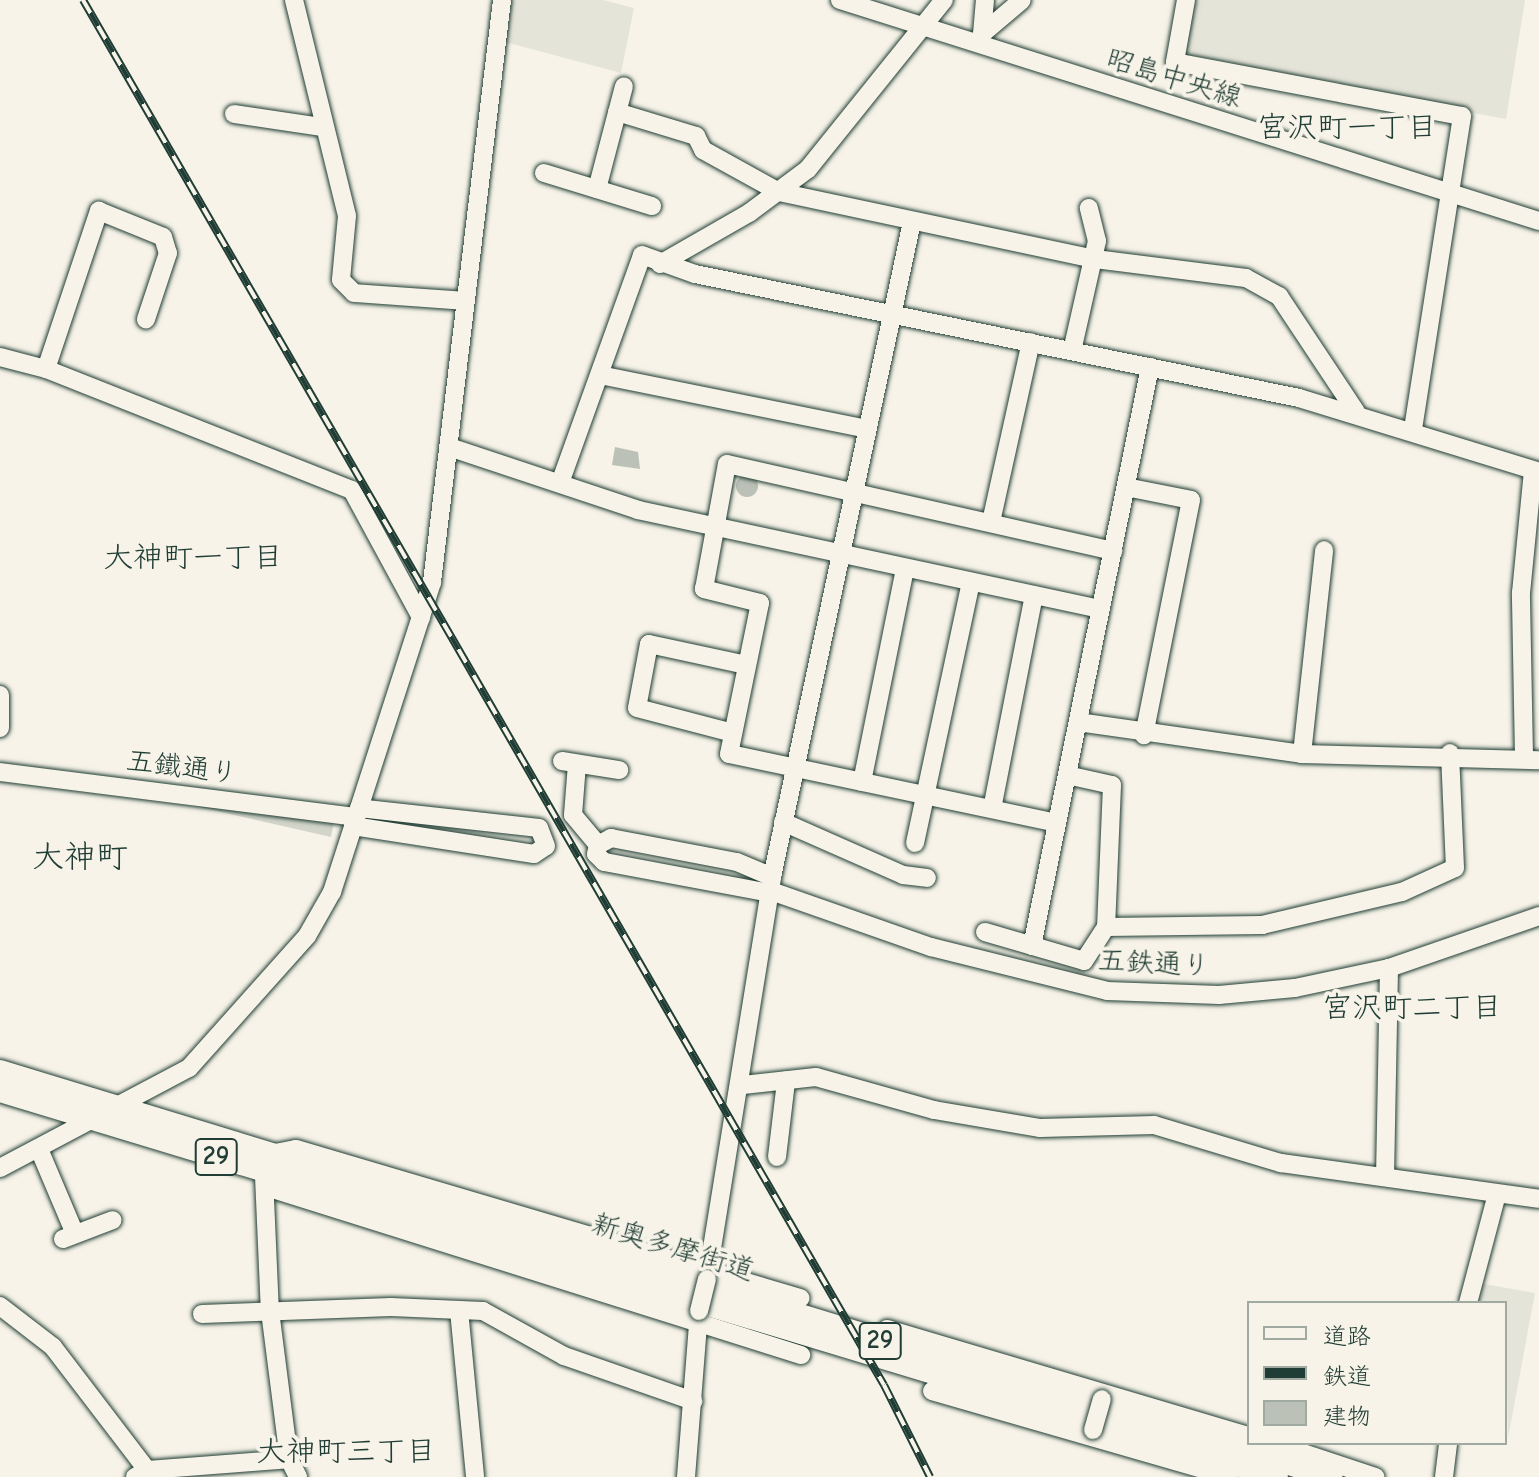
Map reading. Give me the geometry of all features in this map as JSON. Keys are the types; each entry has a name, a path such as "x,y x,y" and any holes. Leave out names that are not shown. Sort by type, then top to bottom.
{"main road":[{"name":"新奥多摩街道","path":"0,1071 119,1109 266,1171 1277,1477"},
{"name":"新奥多摩街道","path":"0,1091 266,1171 1331,1477"}],"street":[{"path":"294,0 322,127 347,216 341,280 354,293 465,301"},
{"path":"0,1168 91,1120 119,1109 189,1068 307,936 332,892 432,582 502,0"},
{"name":"昭島中央線","path":"840,0 1539,221"},
{"path":"660,264 779,192 827,152 944,0"},
{"path":"985,0 982,34 1022,0"},
{"path":"1186,0 1175,62 1462,116 1413,429"},
{"path":"597,189 624,86"},
{"path":"617,112 696,136 703,150 779,192 1095,259 1246,278 1279,296 1356,412"},
{"path":"234,114 322,127"},
{"path":"544,173 652,206"},
{"path":"1072,351 1095,259 1089,208"},
{"path":"46,369 99,211 163,237 168,253 146,319"},
{"path":"686,1477 698,1314 708,1276 725,1146 743,1085 771,887 836,554 912,222"},
{"path":"560,483 638,259 645,255 660,264 1356,412 1536,472 1521,593 1532,758 1450,753 1302,754 1144,735 1078,722"},
{"path":"991,522 1031,342"},
{"path":"0,357 46,369 352,490 421,617"},
{"path":"1032,946 1150,367"},
{"path":"600,375 864,428"},
{"path":"449,447 715,528 1101,609"},
{"path":"1057,823 729,754 760,603 704,589 727,464 1113,551"},
{"path":"1126,487 1191,500 1144,735"},
{"path":"1302,754 1324,550"},
{"path":"862,782 905,568"},
{"path":"915,843 971,582"},
{"path":"992,809 1034,595"},
{"path":"733,733 637,708 639,696 649,644 746,665"},
{"path":"0,695 0,728"},
{"path":"1106,927 1262,925 1402,892 1455,868 1450,753"},
{"name":"五鉄通り","path":"619,770 569,762 573,815 598,845 611,838 737,862 771,887 962,956 1107,991 1256,992 1389,968 1539,916"},
{"name":"五鐵通り","path":"0,772 356,817"},
{"path":"985,932 1084,961 1106,927 1112,785 1067,775"},
{"path":"356,817 539,828 546,846 534,854 356,817"},
{"path":"783,822 903,875 927,878"},
{"path":"1385,1177 1389,968"},
{"path":"743,1085 816,1077 934,1110 1040,1128 1154,1125 1281,1163 1539,1199"},
{"path":"777,1157 786,1081"},
{"path":"39,1149 69,1237 113,1220"},
{"path":"266,1171 296,1149 708,1276 800,1298"},
{"path":"266,1171 270,1311 289,1459 298,1477"},
{"path":"266,1171 698,1314 801,1355"},
{"path":"1469,1301 1497,1194"},
{"path":"0,1306 53,1347 141,1474 289,1459"},
{"path":"459,1310 475,1477"},
{"path":"202,1314 483,1311 564,1356 693,1401"},
{"path":"887,1329 1247,1435"},
{"path":"932,1391 1092,1433 1195,1472 1229,1477"},
{"path":"1092,1433 1103,1395"},
{"path":"1279,1445 1375,1477"},
{"path":"1444,1477 1448,1445"}],"shaded area":[{"path":"506,0 603,0 634,8 621,73 501,41"},
{"path":"1192,0 1525,0 1506,119 1181,59"},
{"path":"182,803 334,821 331,837"},
{"path":"1479,1283 1535,1293 1508,1438 1507,1301 1475,1301"}],"building":[{"path":"615,447 638,452 640,469 612,465"},
{"path":"747,475 755,478 758,486 755,494 747,497 739,494 736,486 739,478"}],"railway":[{"path":"83,0 884,1385 930,1477"}],"district":[{"name":"宮沢町一丁目","path":"1347,128"},
{"name":"大神町一丁目","path":"193,558"},
{"name":"大神町","path":"80,857"},
{"name":"宮沢町二丁目","path":"1412,1008"},
{"name":"大神町三丁目","path":"346,1452"}]}
